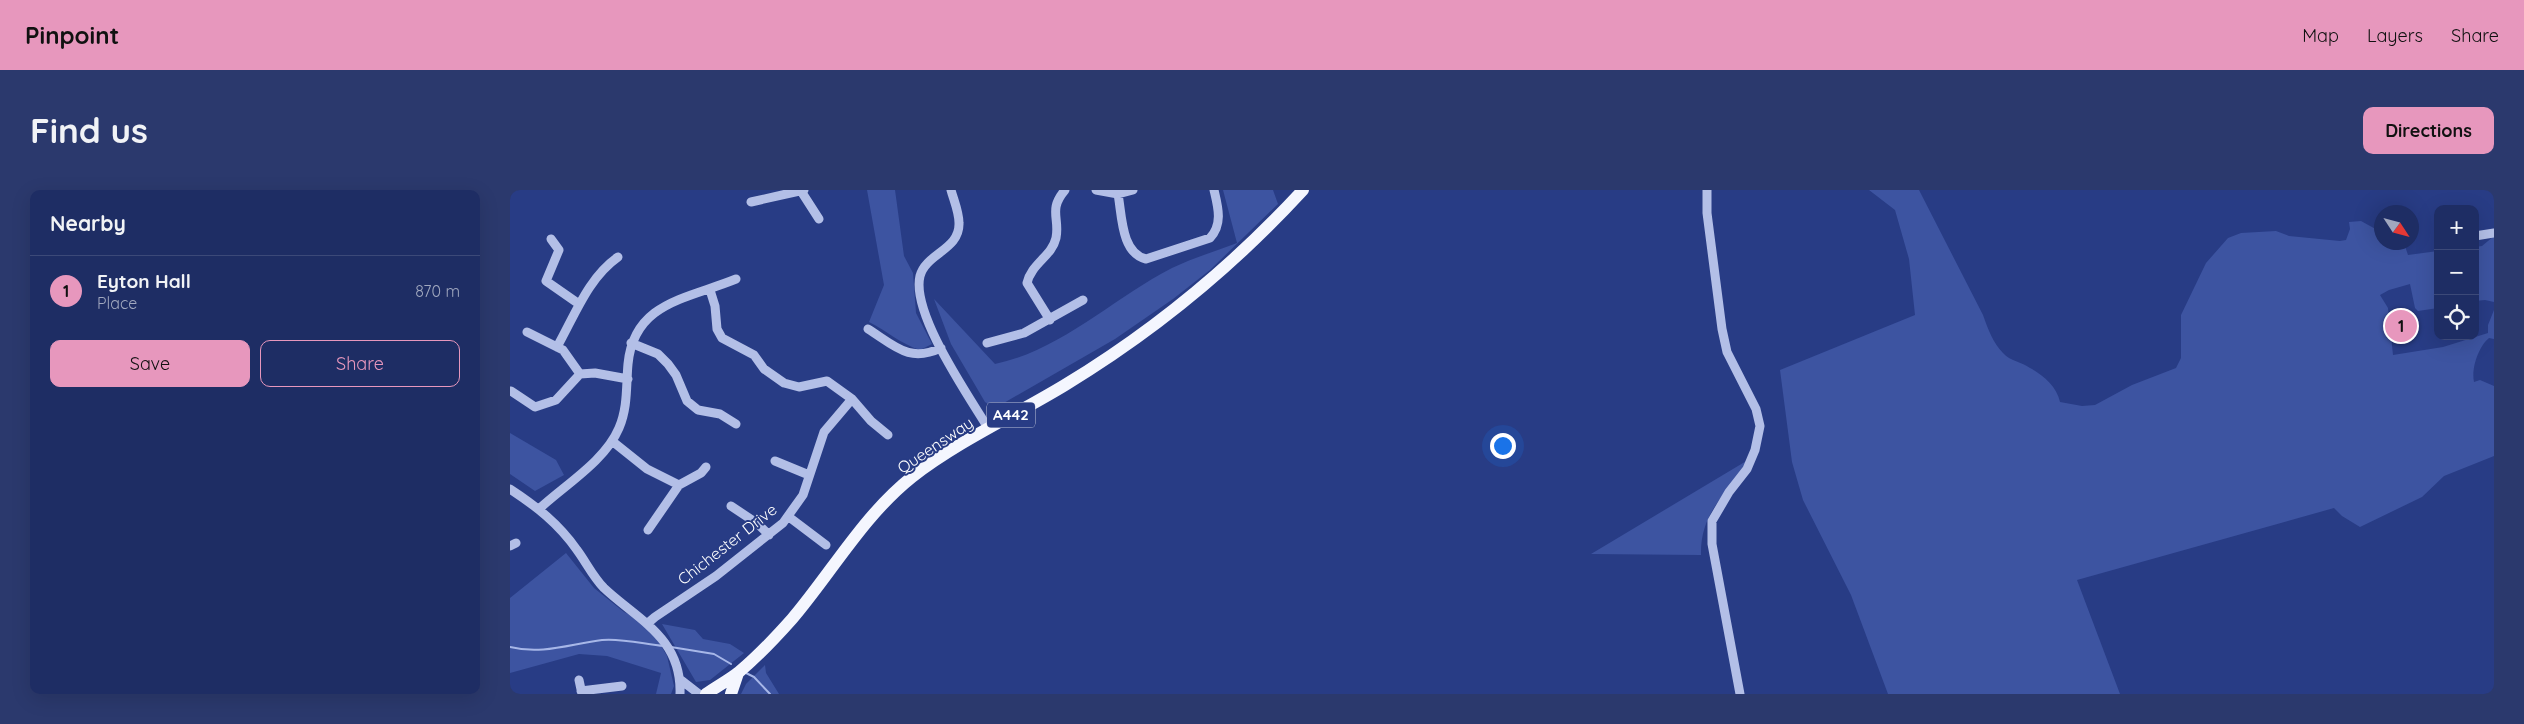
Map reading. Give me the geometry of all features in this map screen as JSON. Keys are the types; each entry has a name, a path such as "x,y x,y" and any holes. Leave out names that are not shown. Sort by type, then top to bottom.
{"main road":[{"name":"Queensway","path":"740,671 791,620 851,541 881,507 912,478 988,428 1092,368 1170,313 1241,254 1303,190"},
{"name":"A442","path":"706,694 740,671"},
{"name":"A442","path":"731,694 740,671"}],"street":[{"path":"751,202 803,190 820,219"},
{"path":"951,190 959,218 958,232 951,244 928,261 919,279 920,300 941,348 988,428"},
{"path":"1050,320 1027,283 1029,275 1048,253 1056,238 1056,208 1058,198 1065,190"},
{"path":"1096,190 1118,194 1133,190"},
{"path":"1118,194 1128,244 1136,256 1146,259 1210,238 1218,220 1219,210 1214,190"},
{"path":"1706,190 1706,213 1722,329 1727,352 1756,409 1760,426 1755,450 1747,469 1728,492 1712,521 1712,544 1740,694"},
{"path":"2479,235 2494,233"},
{"path":"551,239 559,250 546,281 579,304"},
{"path":"557,346 579,304 603,268 618,257"},
{"path":"540,509 592,464 612,441 624,415 631,343 645,320 660,308 736,280"},
{"path":"710,290 715,306 717,329 722,338 754,356 764,368 784,383 799,387 827,381 852,399 871,421 888,435"},
{"path":"987,342 1024,333 1083,300"},
{"path":"868,330 903,351 914,354 924,355 941,348"},
{"path":"526,332 563,350 580,374"},
{"path":"631,343 658,354 676,375 687,401 698,410 720,414 736,424"},
{"path":"511,391 535,407 556,400 580,374 596,373 628,378"},
{"name":"Chichester Drive","path":"648,623 769,535 789,517 802,495 824,432 852,399"},
{"path":"612,441 647,469 679,485"},
{"path":"775,461 809,475"},
{"path":"648,530 679,485 701,473 706,467"},
{"path":"510,489 540,509 577,549 603,587 648,623 665,642 681,680 699,694"},
{"path":"731,506 758,524 769,535"},
{"path":"789,517 826,545"},
{"path":"579,680 581,693 622,686"},
{"path":"680,694 681,680"}],"shaded area":[{"path":"867,190 895,190 904,256 913,273 916,313 932,344 920,350 869,322 884,285"},
{"path":"1223,190 1273,190 1278,204 1210,270 1173,299 1115,339 995,408 985,402 951,344 934,299 995,364 1019,357 1065,335 1150,280 1172,268 1237,243"},
{"path":"1869,190 1919,190 1999,349 2009,358 2027,366 2044,378 2053,386 2060,402 2082,406 2095,405 2132,385 2176,368 2181,358 2181,315 2206,263 2228,238 2241,233 2276,231 2289,236 2340,241 2346,240 2350,229 2349,222 2361,221 2374,228 2374,250 2406,250 2408,255 2434,252 2434,309 2418,311 2415,308 2410,284 2389,290 2380,295 2388,308 2393,355 2443,347 2466,340 2479,340 2479,336 2488,333 2488,325 2494,310 2494,339 2489,338 2482,346 2475,364 2473,376 2474,382 2480,380 2494,386 2494,456 2444,476 2422,497 2360,527 2342,516 2334,508 2077,580 2120,694 1888,694 1851,595 1803,500 1792,462 1780,370 1915,315 1909,259 1895,210"},
{"path":"2494,236 2494,302 2479,301 2479,246"},
{"path":"510,433 556,460 564,475 535,491 510,474"},
{"path":"1748,460 1710,515 1702,540 1701,555 1591,554"},
{"path":"566,553 594,588 624,612 648,623 667,656 674,686 671,694 656,694 661,673 607,656 579,654 510,673 510,598"},
{"path":"662,624 695,630 703,639 730,644 744,653 710,680 696,682"},
{"path":"765,665 766,673 779,694 741,694 746,684"}],"waterway":[{"path":"510,647 533,650 602,640 625,640 664,646"},
{"path":"671,647 714,654 731,664"},
{"path":"746,673 754,677 770,694"}],"place":[{"name":"Eyton Hall","path":"2401,326"}]}
